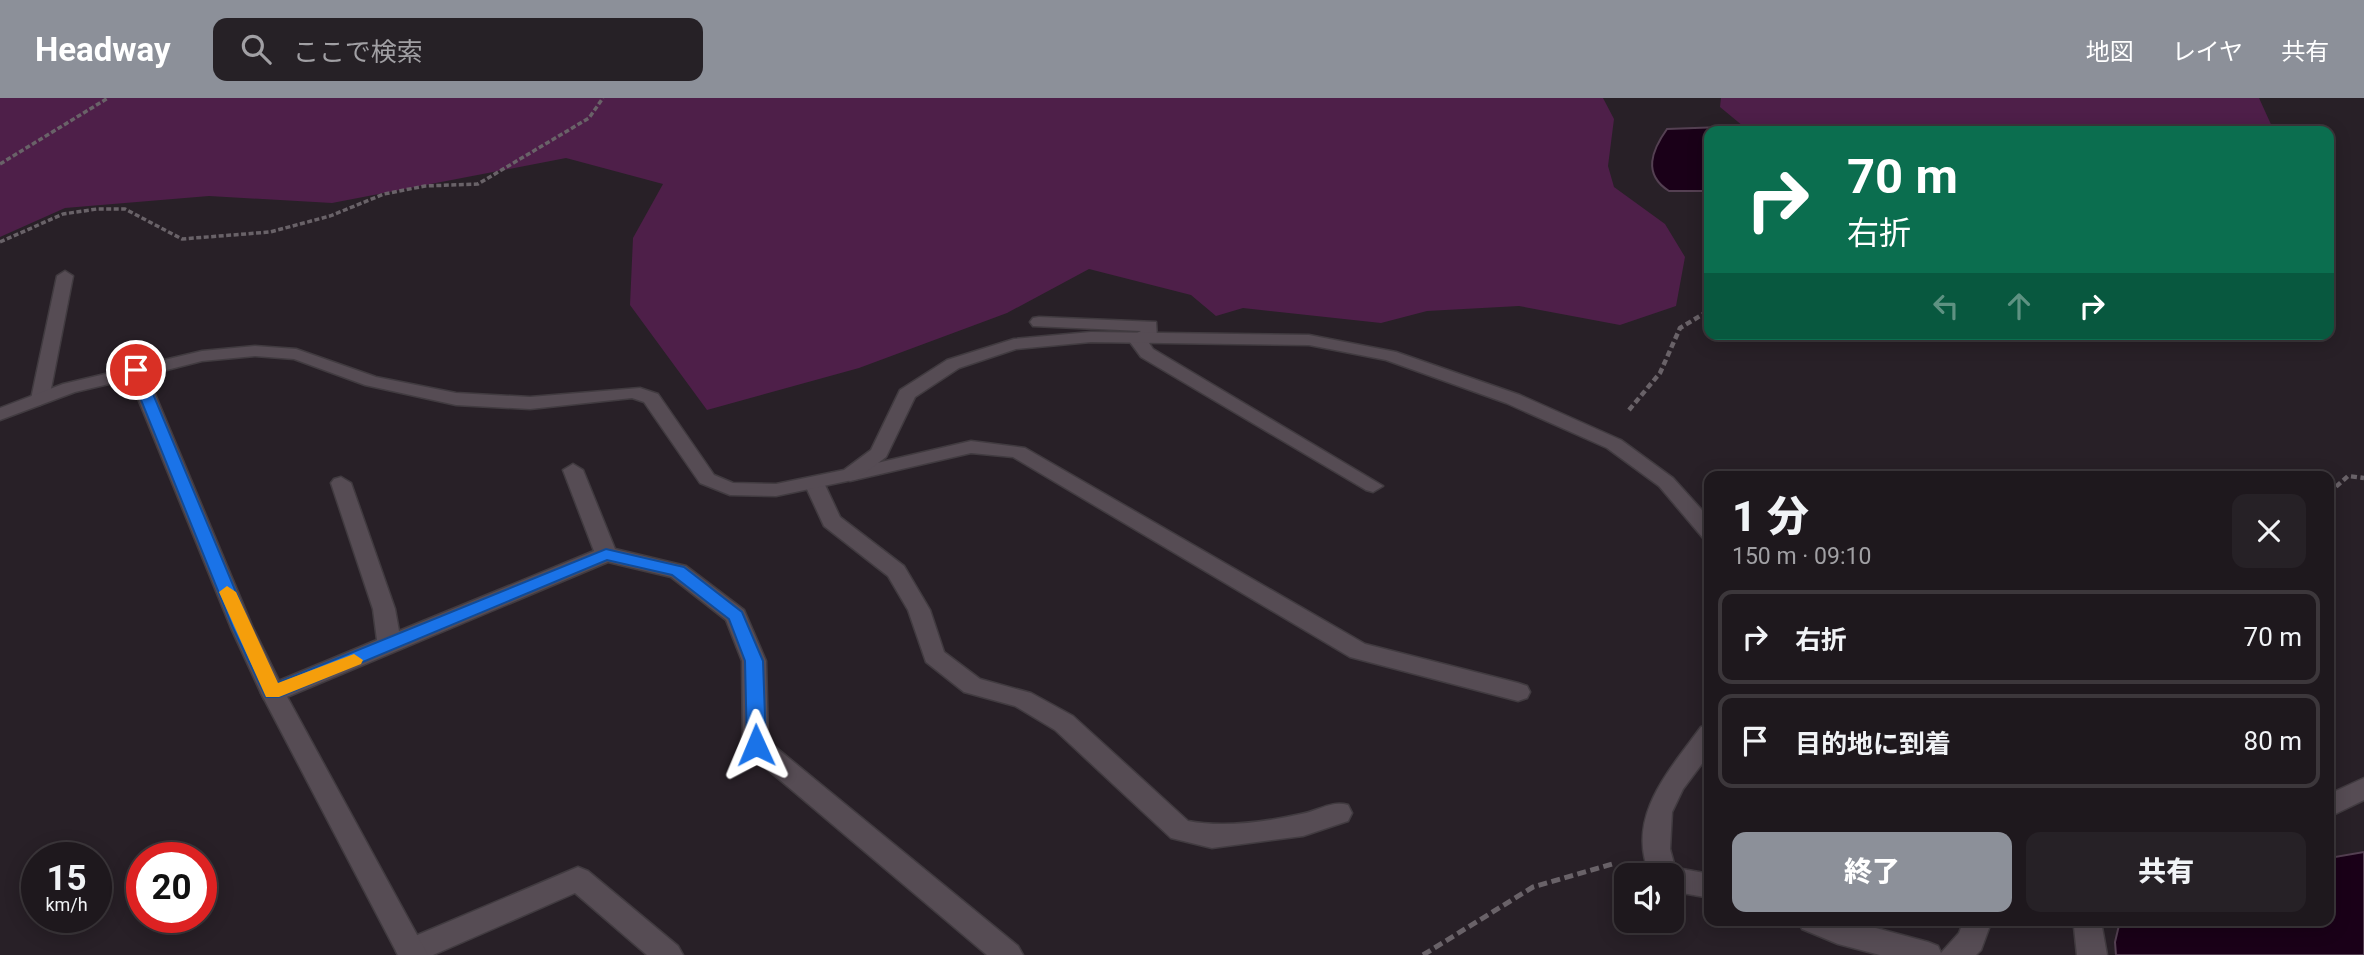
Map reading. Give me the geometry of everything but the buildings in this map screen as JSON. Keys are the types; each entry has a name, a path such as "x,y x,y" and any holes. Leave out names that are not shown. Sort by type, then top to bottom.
{"street":[{"path":"40,399 65,276"},
{"path":"1039,321 1150,326 1142,338"},
{"path":"850,475 879,453 907,394 953,364 1014,344 1091,337 1309,340 1390,356 1513,399 1601,438 1666,482 1704,526"},
{"path":"1142,338 1147,353 1373,486"},
{"path":"0,414 136,370 202,355 255,351 296,354 371,381 456,399 530,404 632,392 650,398 707,479 730,489 757,491 815,485 971,447 1018,452 1358,651 1518,692"},
{"path":"136,370 242,628 273,692 412,953 578,879 668,955"},
{"path":"573,470 606,554"},
{"path":"341,483 384,610 389,646"},
{"path":"815,485 831,521 896,571 919,610 934,656 972,686 1022,699 1064,723 1180,830 1212,836 1303,825 1339,813"},
{"path":"273,692 606,554 678,571 736,616 754,661 756,745 1008,955"},
{"path":"1662,863 1653,828 1659,806 1704,742"},
{"path":"2334,803 2364,788"},
{"path":"1684,878 1704,884"},
{"path":"1826,926 1928,955"},
{"path":"1955,955 1971,941 1976,926"},
{"path":"2088,926 2092,955"}],"path":[{"path":"0,164 108,98"},
{"path":"0,242 63,214 97,209 125,209 182,239 270,232 330,216 384,194 425,186 478,184 589,118 603,98"},
{"path":"1601,438 1654,384 1675,346 1679,328 1704,313"},
{"path":"2334,489 2348,476 2364,478"},
{"path":"1423,955 1534,887 1601,864 1614,865"}],"shaded area":[{"path":"0,98 1603,98 1614,119 1608,166 1614,187 1665,224 1685,257 1676,306 1620,325 1519,306 1427,311 1381,323 1243,308 1216,316 1191,295 1089,269 1007,313 859,368 707,410 630,305 633,238 663,184 566,158 332,203 209,196 65,208 0,237"},
{"path":"1721,98 2259,98 2272,126 1743,126 1720,107"},
{"path":"1704,128 1704,191 1669,191 1655,177 1652,162 1654,153 1667,129"},
{"path":"2364,852 2364,955 2116,955 2115,942 2119,926 2334,926 2334,857"}],"slow traffic":[{"path":"227,592 273,692 354,660"}],"route":[{"path":"136,370 242,628 273,692 606,554 678,571 736,616 754,661 756,745"}]}
